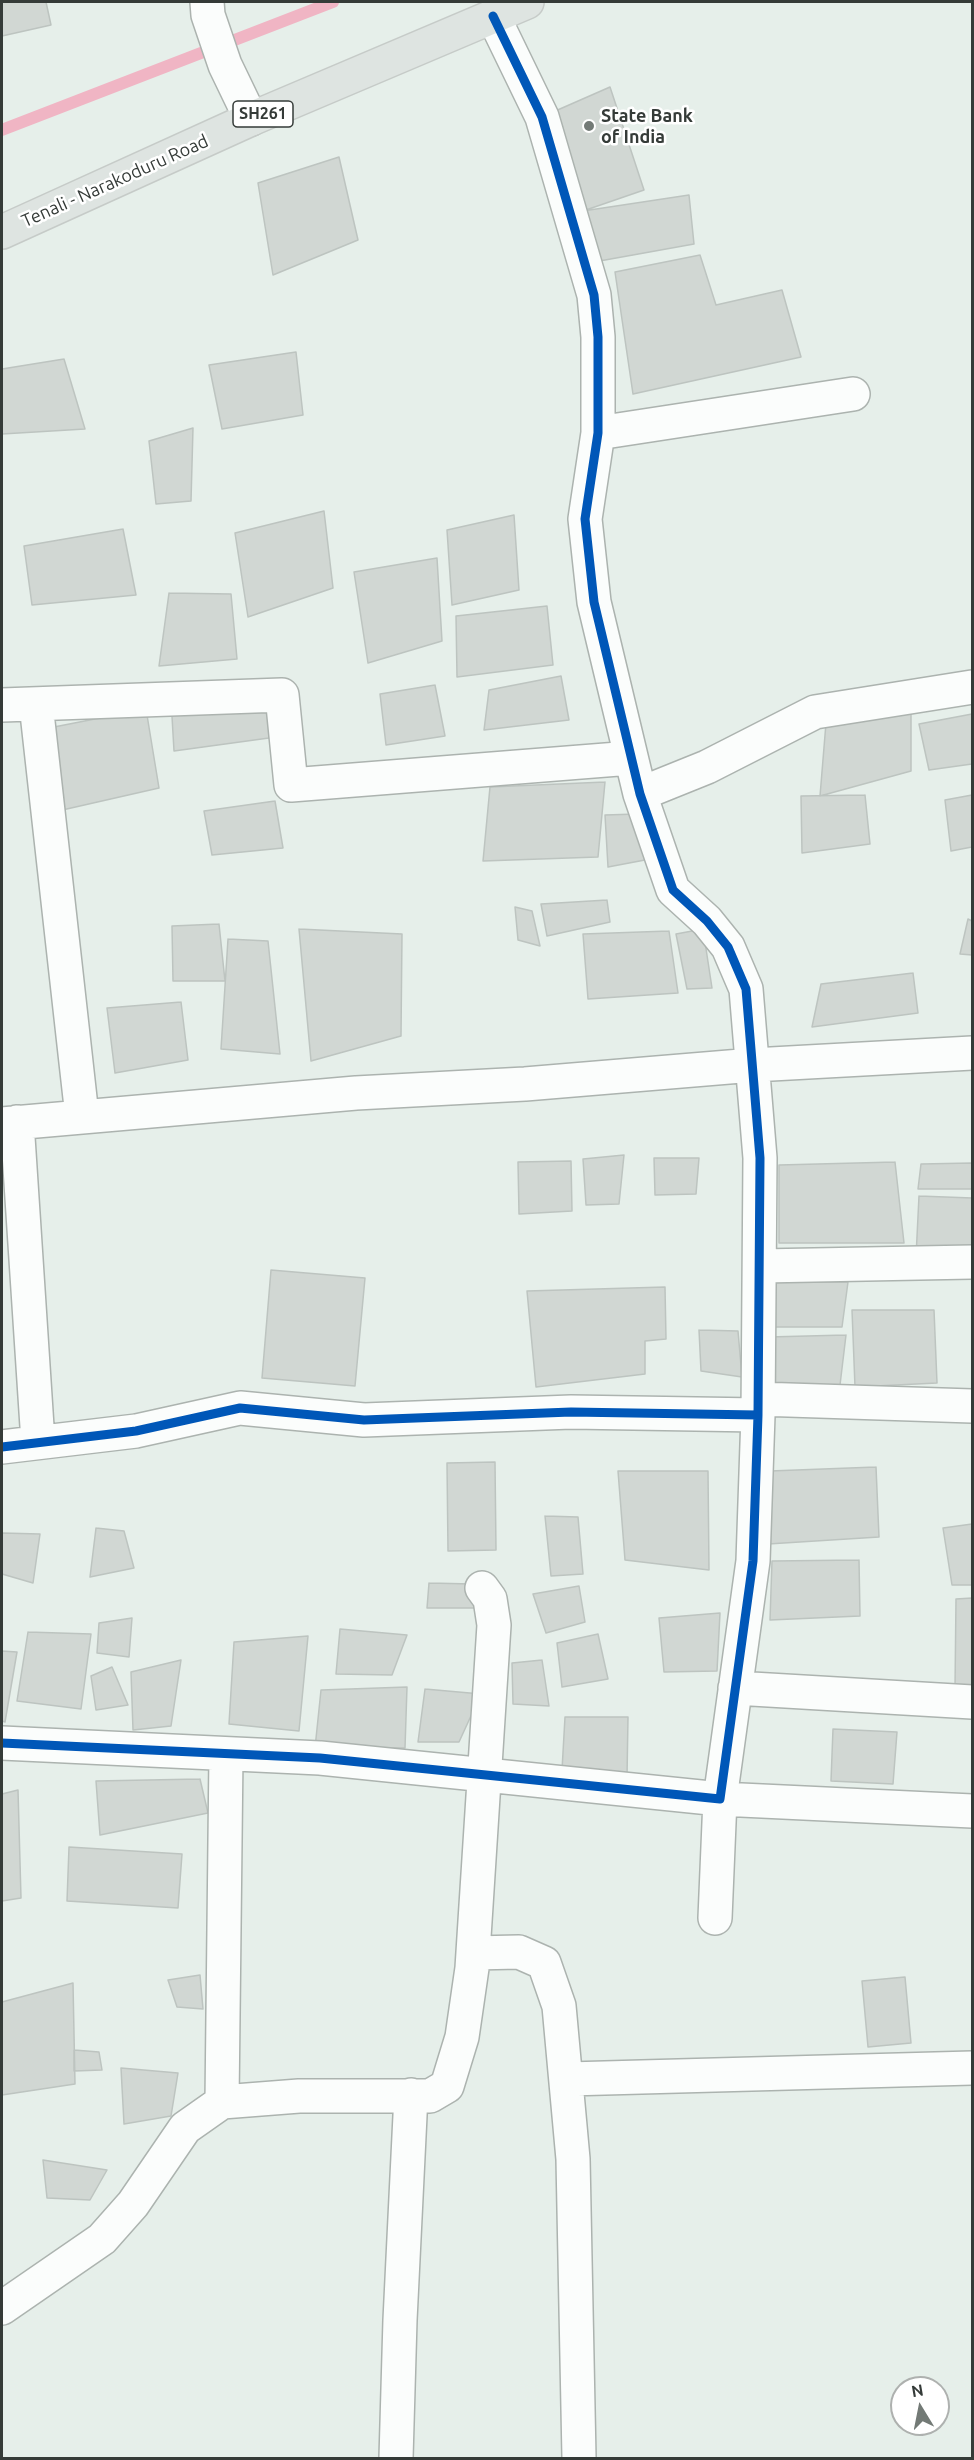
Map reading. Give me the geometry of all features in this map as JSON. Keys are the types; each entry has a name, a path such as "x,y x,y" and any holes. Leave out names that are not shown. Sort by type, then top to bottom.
{"main road":[{"name":"Tenali - Narakoduru Road","path":"2,232 251,119 527,2"}],"street":[{"path":"207,8 225,65 251,119"},
{"path":"493,16 542,117 594,295 598,337 598,433 585,519 594,602 640,794 673,890 707,921 728,947 746,989 760,1158 761,1266 753,1561 720,1798 715,1918"},
{"path":"598,433 853,394"},
{"path":"640,794 707,767 815,711 972,687"},
{"path":"2,705 282,695 291,785 631,758"},
{"path":"36,704 82,1116"},
{"path":"38,1442 10,1123 356,1093 525,1084 753,1065 972,1053"},
{"path":"761,1266 972,1262"},
{"path":"2,1447 136,1431 240,1408 364,1419 758,1407 972,1406"},
{"path":"2,2308 102,2239 133,2204 185,2128 222,2102 299,2096 430,2096 447,2086 462,2037 473,1953 494,1625 490,1599 482,1588"},
{"path":"735,1688 972,1702"},
{"path":"2,1743 320,1758 720,1798 972,1811"},
{"path":"222,2102 226,1754"},
{"path":"473,1953 519,1953 544,1963 559,2006 568,2079 573,2159 579,2458"},
{"path":"568,2079 972,2068"},
{"path":"396,2458 411,2095"}],"building":[{"path":"2,2 46,2 51,25 2,36"},
{"path":"610,87 644,190 583,211 553,112"},
{"path":"339,157 358,240 273,275 258,183"},
{"path":"689,195 694,244 594,262 583,211"},
{"path":"700,255 716,305 782,290 801,357 633,394 615,272"},
{"path":"296,352 303,415 222,429 209,365"},
{"path":"64,359 85,429 2,434 2,369"},
{"path":"193,428 191,501 156,504 149,441"},
{"path":"324,511 333,588 248,617 235,533"},
{"path":"514,515 519,590 452,605 447,530"},
{"path":"123,529 136,595 32,605 24,546"},
{"path":"437,558 442,641 368,663 354,572"},
{"path":"169,593 231,594 237,659 159,666"},
{"path":"547,606 553,665 457,677 456,616"},
{"path":"561,676 569,720 484,730 489,690"},
{"path":"435,685 445,736 386,745 380,694"},
{"path":"171,699 271,703 269,738 174,751"},
{"path":"146,709 159,788 58,811 54,727"},
{"path":"911,709 911,771 820,796 826,723"},
{"path":"972,714 972,764 929,770 919,724"},
{"path":"605,782 598,857 483,861 490,787"},
{"path":"865,795 870,844 802,853 801,796"},
{"path":"972,795 972,847 951,851 945,800"},
{"path":"275,801 283,848 212,855 204,811"},
{"path":"637,814 645,860 608,867 605,815"},
{"path":"607,900 610,922 547,936 541,904"},
{"path":"515,907 532,911 540,946 518,940"},
{"path":"968,919 972,921 972,955 960,954"},
{"path":"219,924 225,981 173,981 172,926"},
{"path":"299,929 402,934 401,1036 311,1061"},
{"path":"703,929 712,988 687,989 676,934"},
{"path":"669,931 678,993 588,999 583,934"},
{"path":"228,939 268,941 280,1054 221,1049"},
{"path":"913,973 918,1013 812,1027 821,984"},
{"path":"181,1002 188,1060 115,1073 107,1008"},
{"path":"624,1155 619,1204 586,1205 583,1159"},
{"path":"654,1158 699,1158 696,1194 655,1195"},
{"path":"571,1161 572,1211 519,1214 518,1162"},
{"path":"895,1162 904,1243 779,1243 779,1165"},
{"path":"972,1163 972,1189 918,1189 921,1164"},
{"path":"919,1196 972,1198 972,1255 916,1257"},
{"path":"271,1270 365,1278 355,1386 262,1378"},
{"path":"774,1282 848,1282 842,1327 771,1327"},
{"path":"665,1287 666,1339 645,1341 645,1374 536,1387 527,1291"},
{"path":"852,1310 934,1310 937,1383 855,1387"},
{"path":"699,1330 738,1331 742,1377 701,1371"},
{"path":"846,1335 840,1385 767,1400 768,1337"},
{"path":"495,1462 496,1550 448,1551 447,1463"},
{"path":"876,1467 879,1537 768,1544 770,1471"},
{"path":"618,1471 708,1471 709,1570 625,1560"},
{"path":"545,1516 578,1517 583,1574 551,1576"},
{"path":"972,1524 972,1585 952,1585 943,1528"},
{"path":"96,1528 124,1531 134,1568 90,1577"},
{"path":"2,1533 40,1534 33,1583 2,1574"},
{"path":"859,1560 860,1616 770,1620 772,1561"},
{"path":"429,1583 472,1584 474,1608 427,1608"},
{"path":"579,1586 585,1622 546,1633 533,1594"},
{"path":"972,1598 972,1685 955,1688 956,1599"},
{"path":"720,1613 717,1671 664,1672 659,1618"},
{"path":"132,1618 129,1657 97,1653 99,1623"},
{"path":"340,1629 407,1635 392,1675 336,1674"},
{"path":"28,1632 91,1634 81,1709 17,1701"},
{"path":"598,1634 608,1679 562,1687 557,1643"},
{"path":"308,1636 299,1731 229,1724 234,1642"},
{"path":"2,1651 17,1652 5,1722 2,1721"},
{"path":"181,1660 171,1726 133,1730 131,1672"},
{"path":"542,1660 549,1706 513,1704 512,1663"},
{"path":"112,1667 128,1705 96,1710 91,1676"},
{"path":"407,1687 405,1748 315,1748 321,1690"},
{"path":"425,1689 481,1694 459,1742 418,1742"},
{"path":"565,1717 628,1717 627,1777 562,1770"},
{"path":"833,1729 897,1732 893,1784 831,1781"},
{"path":"200,1779 208,1813 100,1835 96,1781"},
{"path":"18,1790 21,1898 2,1901 2,1794"},
{"path":"69,1847 182,1854 178,1908 67,1901"},
{"path":"200,1975 203,2009 177,2007 168,1980"},
{"path":"905,1977 911,2043 868,2047 862,1981"},
{"path":"73,1983 75,2084 2,2095 2,2002"},
{"path":"74,2050 99,2052 102,2070 74,2071"},
{"path":"121,2068 178,2073 171,2116 124,2124"},
{"path":"43,2160 107,2170 90,2200 47,2198"}],"waterway":[{"path":"2,130 333,2"}],"cycle path":[{"path":"2,1447 136,1431 240,1408 364,1420 571,1412 758,1415 760,1158 746,989 728,947 707,921 673,890 640,794 594,602 585,519 598,433 598,337 594,295 542,117 493,16"},
{"path":"2,1743 320,1758 720,1799 753,1561 758,1415"}],"place":[{"name":"State Bank of India","path":"589,126"}]}
